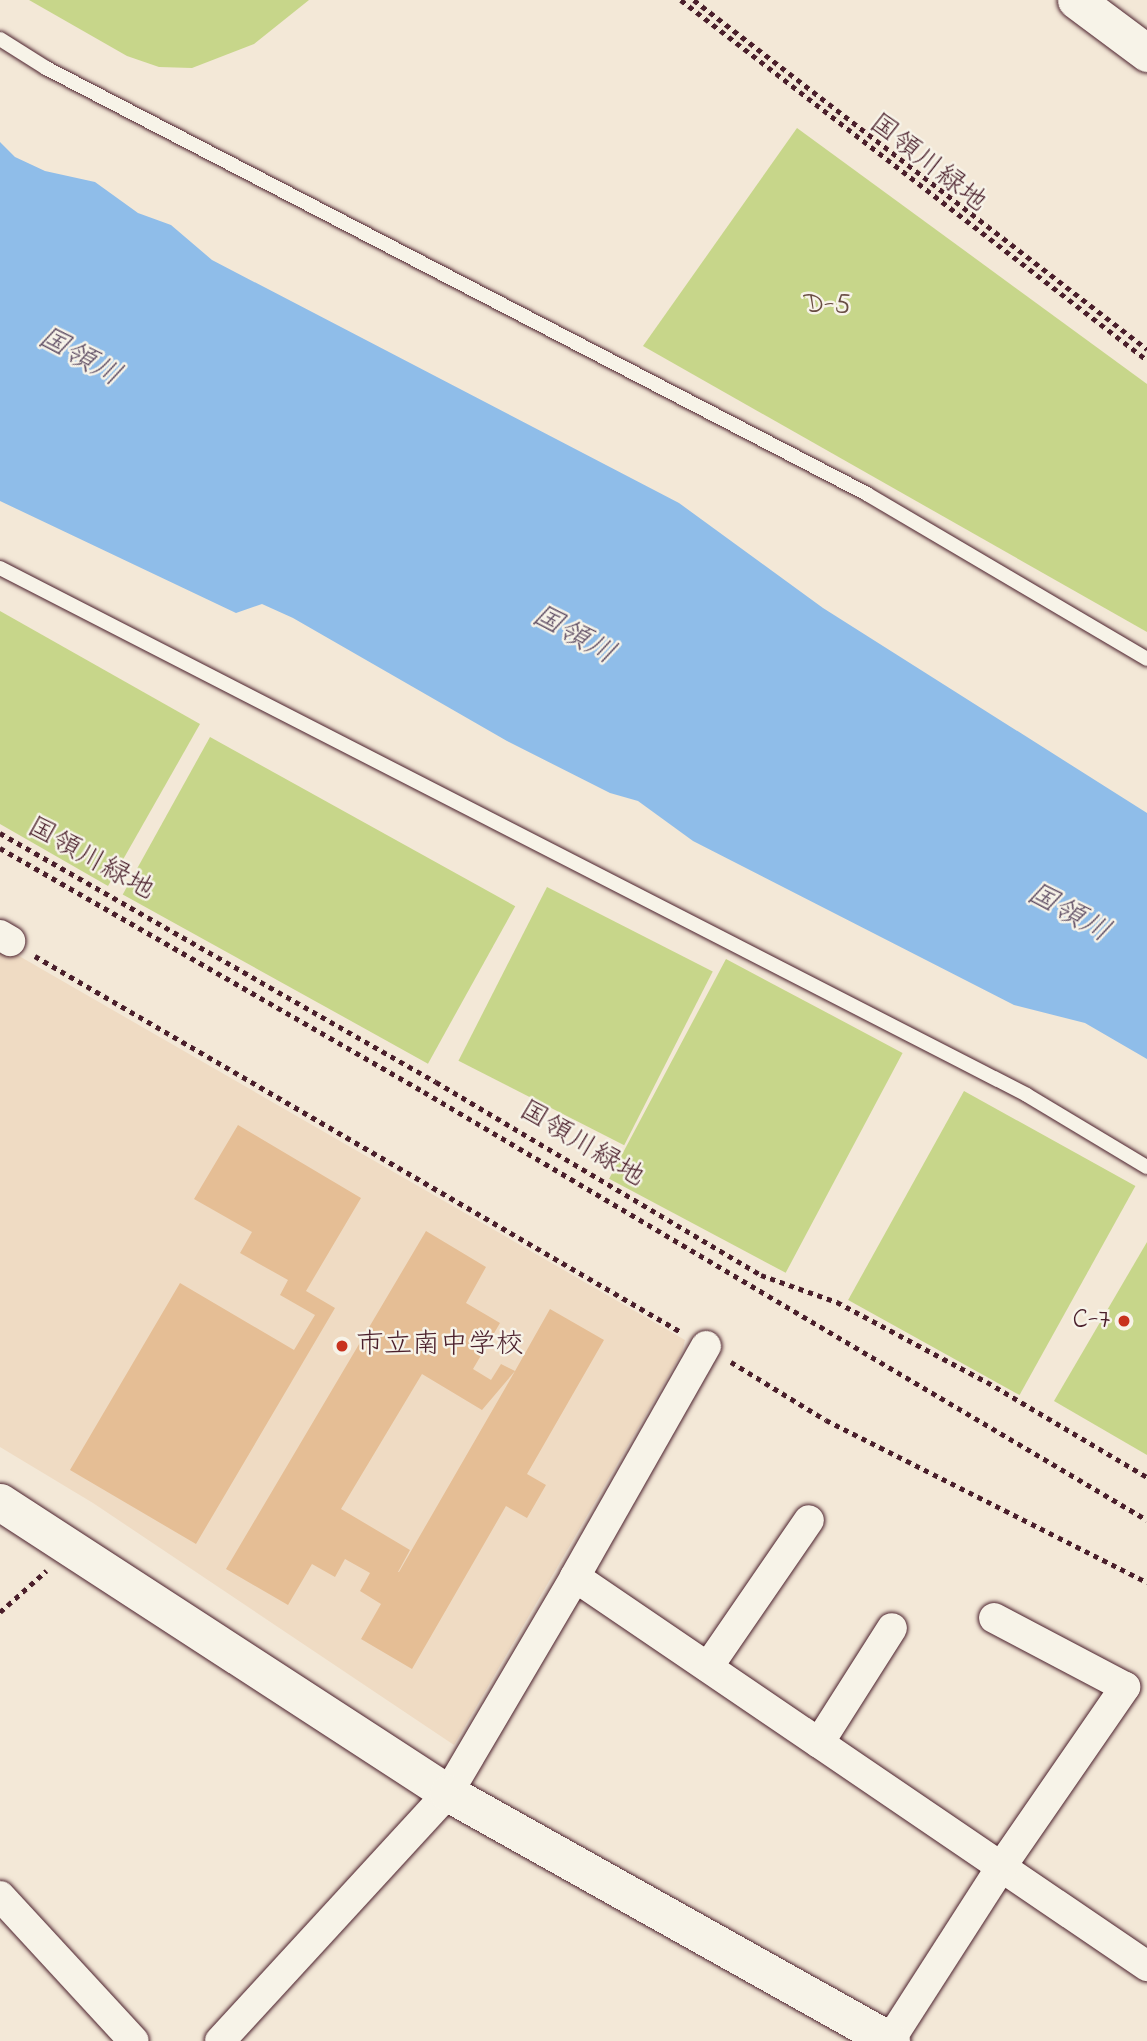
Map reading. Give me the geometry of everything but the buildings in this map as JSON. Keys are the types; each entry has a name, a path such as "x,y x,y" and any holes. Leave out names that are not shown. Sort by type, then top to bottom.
{"street":[{"path":"1076,0 1144,43"},
{"path":"225,2039 448,1793 706,1346"},
{"path":"0,1502 448,1793 890,2041 1001,1867 1125,1687 994,1618"},
{"path":"708,1667 809,1520"},
{"path":"575,1577 1147,1966"},
{"path":"819,1743 892,1628"},
{"path":"0,1896 134,2041"}],"lane":[{"path":"0,39 58,74 867,494 1147,659"},
{"path":"0,568 1027,1095 1147,1167"}],"path":[{"name":"国領川緑地","path":"681,0 1147,360"},
{"path":"694,0 1147,349"},
{"name":"国領川緑地","path":"0,834 436,1082 761,1276 837,1302 986,1382 1147,1477"},
{"path":"0,848 424,1092 1147,1520"},
{"path":"5,938 706,1346 826,1420 1147,1582"},
{"path":"0,1612 45,1572 62,1543"}],"shaded area":[{"name":"市立南中学校","path":"0,945 685,1340 682,1352 454,1745 93,1503 0,1447"}],"green space":[{"path":"29,0 309,0 254,44 192,68 159,67 127,56"},
{"name":"D-5","path":"797,128 1147,384 1147,632 643,346"},
{"path":"0,611 200,724 108,886 0,824"},
{"path":"210,737 515,906 428,1064 123,894"},
{"path":"547,887 713,971 624,1145 458,1061"},
{"path":"726,959 903,1053 786,1273 609,1179"},
{"path":"964,1091 1135,1186 1020,1395 848,1300"},
{"name":"C-7","path":"1147,1242 1147,1455 1054,1401"}],"water":[{"name":"国領川","path":"0,142 15,157 45,171 95,182 138,213 171,225 212,260 679,503 823,608 1147,813 1147,1059 1085,1023 1014,1005 693,841 638,801 610,793 507,741 293,618 262,604 236,613 0,501"}],"place":[{"name":"C-7","path":"1124,1321"},
{"name":"市立南中学校","path":"342,1346"}]}
